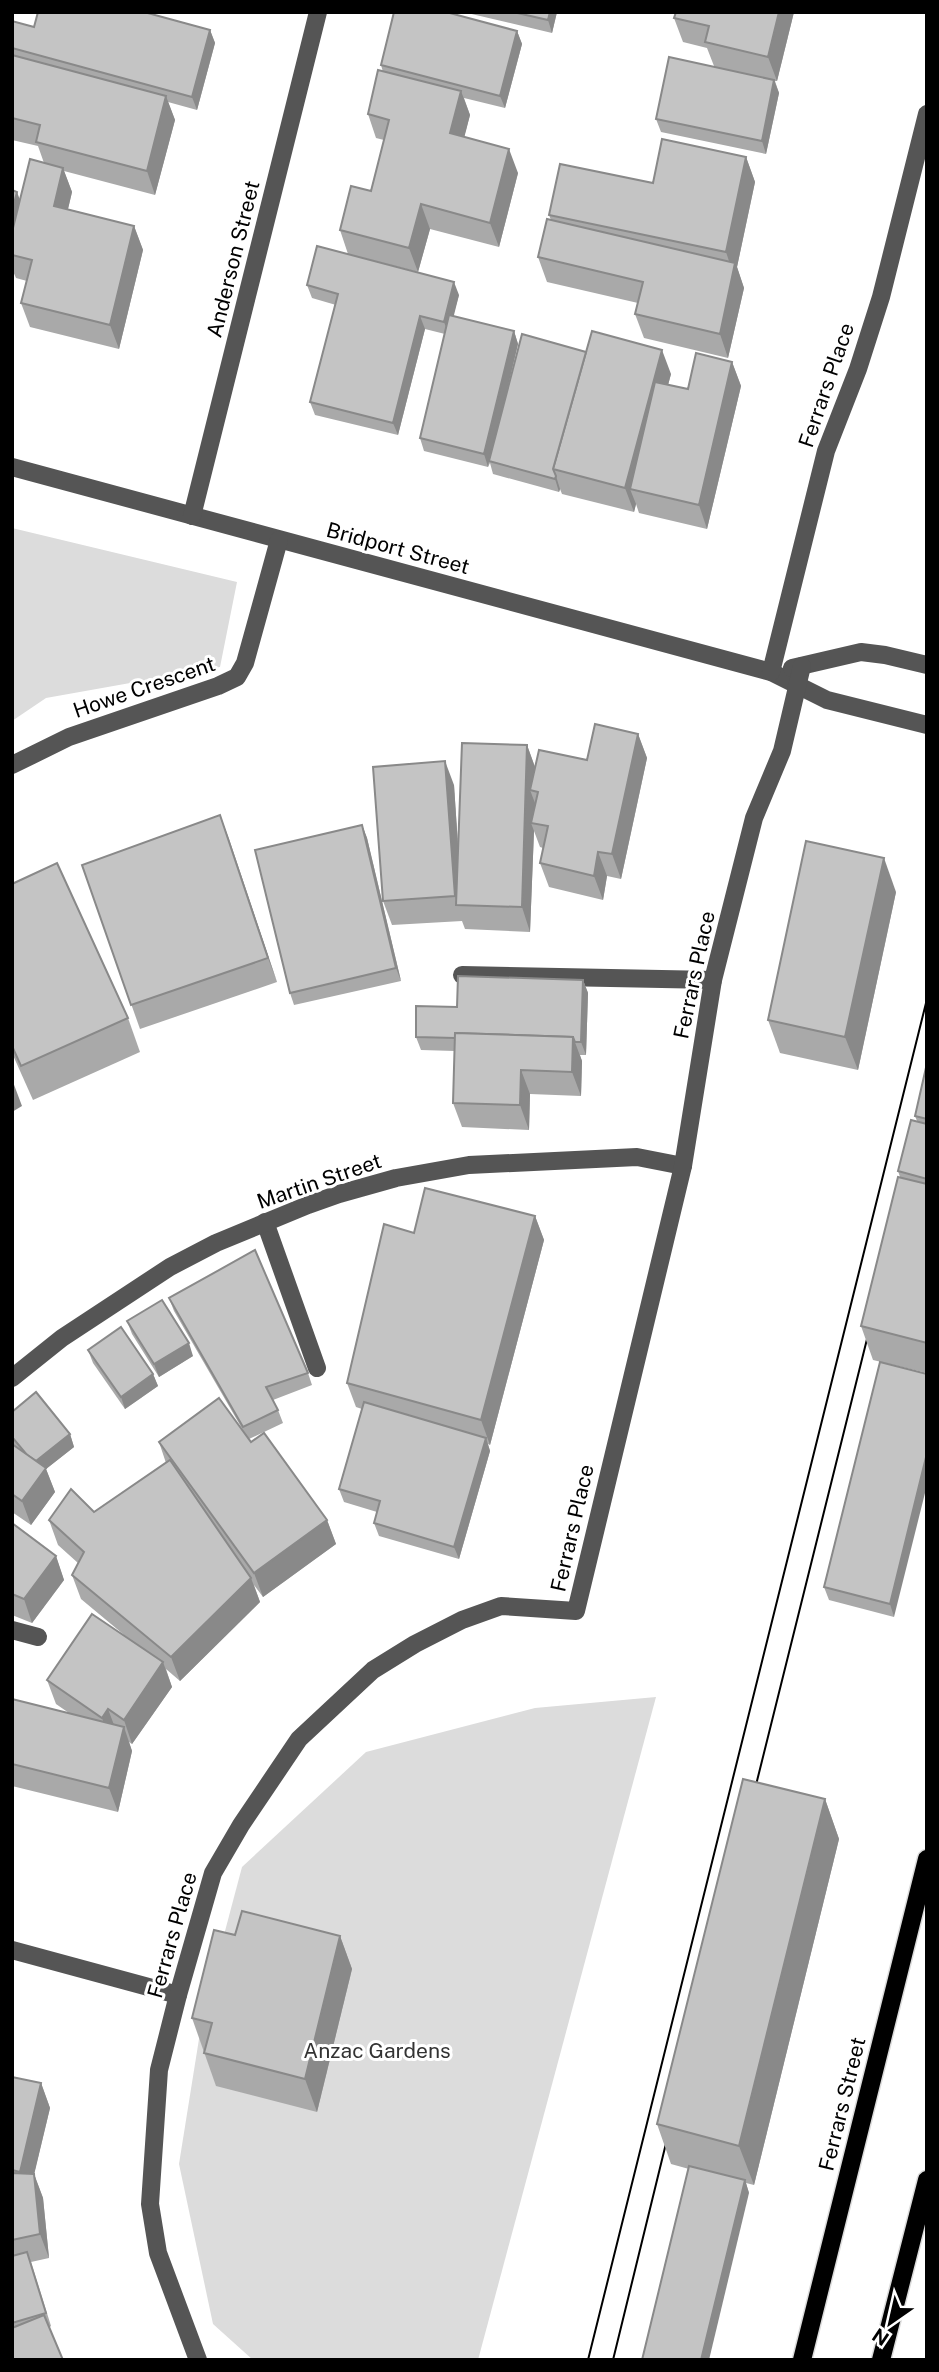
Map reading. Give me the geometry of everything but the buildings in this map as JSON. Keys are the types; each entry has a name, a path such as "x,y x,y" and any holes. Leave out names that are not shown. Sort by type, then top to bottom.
{"main road":[{"name":"Ferrars Street","path":"802,2360 927,1859"},
{"path":"881,2360 927,2180"}],"street":[{"name":"Anderson Street","path":"192,516 318,12"},
{"name":"Ferrars Place","path":"771,672 826,451 858,369 880,297 927,114"},
{"name":"Bridport Street","path":"12,467 771,672 842,705 927,725"},
{"name":"Howe Crescent","path":"12,765 69,737 218,687 237,677 245,663 279,540"},
{"name":"Bridport Street","path":"771,672 861,652 927,665"},
{"name":"Ferrars Place","path":"198,2360 158,2253 150,2204 159,2070 213,1873 240,1825 299,1739 373,1670 462,1620 501,1606 576,1611 682,1166 713,980 750,833 782,751 802,666"},
{"path":"462,975 713,980"},
{"name":"Martin Street","path":"12,1378 62,1338 170,1267 216,1243 340,1194 396,1178 469,1165 638,1157 682,1166"},
{"path":"265,1222 317,1368"},
{"path":"12,1630 37,1637"},
{"path":"12,1950 178,1995"}],"green space":[{"path":"12,528 237,582 220,667 46,698 12,721"},
{"name":"Anzac Gardens","path":"656,1697 478,2360 253,2360 213,2324 179,2164 203,2014 242,1867 366,1752 535,1708"}],"tram line":[{"path":"588,2360 927,999"},
{"path":"752,1801 871,1323"},
{"path":"613,2360 670,2127"}]}
